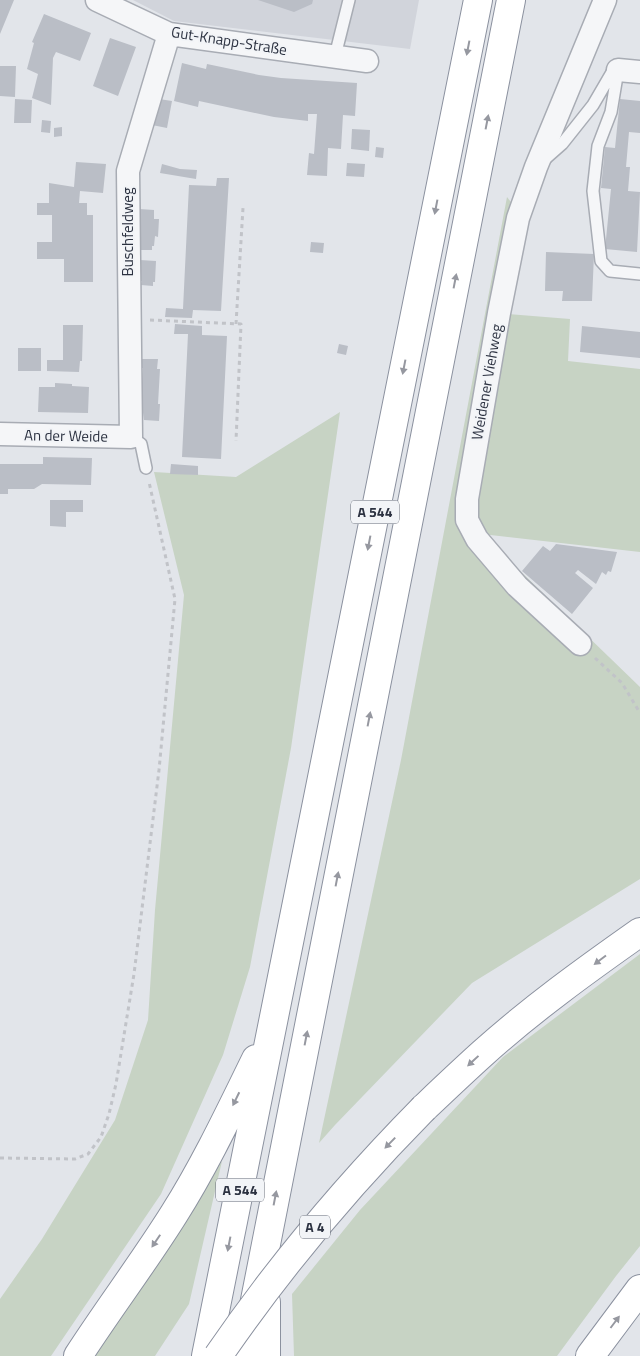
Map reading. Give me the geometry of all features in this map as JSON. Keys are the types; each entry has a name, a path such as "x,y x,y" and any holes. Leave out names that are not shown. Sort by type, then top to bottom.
{"highway":[{"name":"A 544","path":"206,1356 478,0"},
{"name":"A 544","path":"244,1356 511,0"},
{"name":"A 4","path":"218,1356 270,1282 326,1214 424,1108 482,1053 514,1026 640,932"},
{"path":"78,1356 193,1183 273,1024"},
{"path":"266,1246 266,1356"},
{"path":"590,1356 640,1289"}],"street":[{"name":"Gut-Knapp-Straße","path":"97,0 169,34 366,61"},
{"name":"Weidener Viehweg","path":"580,644 517,586 476,539 468,520 467,499 506,275 518,218 536,167 605,0"},
{"name":"Buschfeldweg","path":"131,437 128,171 169,34"},
{"name":"An der Weide","path":"0,434 131,437"}],"lane":[{"path":"335,56 349,0"},
{"path":"536,167 562,144 593,106 614,69 629,71 598,146 594,191 601,261 610,271 640,274"},
{"path":"131,437 141,444 146,468"}],"path":[{"path":"236,324 243,208"},
{"path":"129,318 241,324 236,441"},
{"path":"0,1158 75,1159 88,1154 101,1137 116,1084 134,974 159,770 175,599 146,468"},
{"path":"580,644 622,683 640,714"}],"shaded area":[{"path":"133,0 419,0 410,49 174,21"}],"green space":[{"path":"507,197 523,218 507,314 570,319 568,361 640,369 640,552 482,534 640,687 640,879 472,983 319,1143 401,760"},
{"path":"340,412 291,748 250,967 223,1055 161,1194 51,1356 0,1356 0,1299 42,1239 115,1120 148,1020 155,910 184,595 154,472 236,477"},
{"path":"640,954 640,1246 557,1356 294,1356 292,1294 360,1210 503,1057"},
{"path":"222,1161 189,1304 155,1356 93,1356"}],"building":[{"path":"0,0 14,0 0,34"},
{"path":"258,0 313,0 312,4 294,12"},
{"path":"44,14 91,33 80,61 56,52 53,58 51,105 32,98 38,74 27,69 34,43 32,42"},
{"path":"110,38 136,47 118,96 93,86"},
{"path":"182,63 206,69 207,64 281,78 357,83 355,116 343,115 341,149 328,148 327,176 307,175 309,153 314,154 317,114 308,114 308,121 274,117 199,101 198,107 174,101"},
{"path":"0,66 16,66 15,97 0,96"},
{"path":"15,99 32,100 31,123 14,123"},
{"path":"159,99 172,101 167,128 152,125"},
{"path":"620,99 640,101 640,133 629,132 626,167 630,167 628,191 640,192 637,252 605,249 611,189 601,188 605,147 615,148"},
{"path":"42,120 51,121 50,133 41,132"},
{"path":"62,127 62,136 54,137 54,128"},
{"path":"352,129 370,130 369,151 351,149"},
{"path":"376,147 384,148 383,158 375,157"},
{"path":"76,162 106,164 103,193 80,191 79,203 87,203 87,215 93,215 93,282 64,282 64,259 37,259 37,242 52,242 52,215 37,215 37,203 49,203 49,183 74,187"},
{"path":"347,163 365,164 364,177 346,176"},
{"path":"162,164 180,169 197,170 196,179 160,173"},
{"path":"217,178 229,178 221,311 193,310 192,318 165,317 166,308 183,309 189,185 216,186"},
{"path":"139,209 154,210 154,219 159,219 158,237 155,236 152,250 140,250"},
{"path":"311,242 324,243 323,253 310,252"},
{"path":"546,252 594,254 592,301 562,301 563,291 545,291"},
{"path":"140,260 156,261 155,282 153,282 153,286 141,285 142,281 139,281"},
{"path":"175,324 202,326 202,335 227,336 221,459 182,457 188,334 174,334"},
{"path":"63,325 83,325 82,361 80,361 79,372 47,371 47,360 63,360"},
{"path":"582,326 640,332 640,358 580,352"},
{"path":"339,344 348,346 346,355 337,353"},
{"path":"18,348 41,348 41,371 18,371"},
{"path":"142,359 158,359 157,369 160,369 159,421 144,420 141,398"},
{"path":"55,383 89,387 88,413 38,412 39,387 55,387"},
{"path":"43,457 92,458 91,485 42,484 34,489 8,489 8,494 0,494 0,464 43,464"},
{"path":"171,464 198,466 198,475 170,474"},
{"path":"50,500 83,500 83,512 66,512 66,527 50,526"},
{"path":"556,544 617,552 611,572 608,571 606,575 602,572 596,584 578,570 575,573 593,588 572,614 522,571 543,546 550,551"}]}
